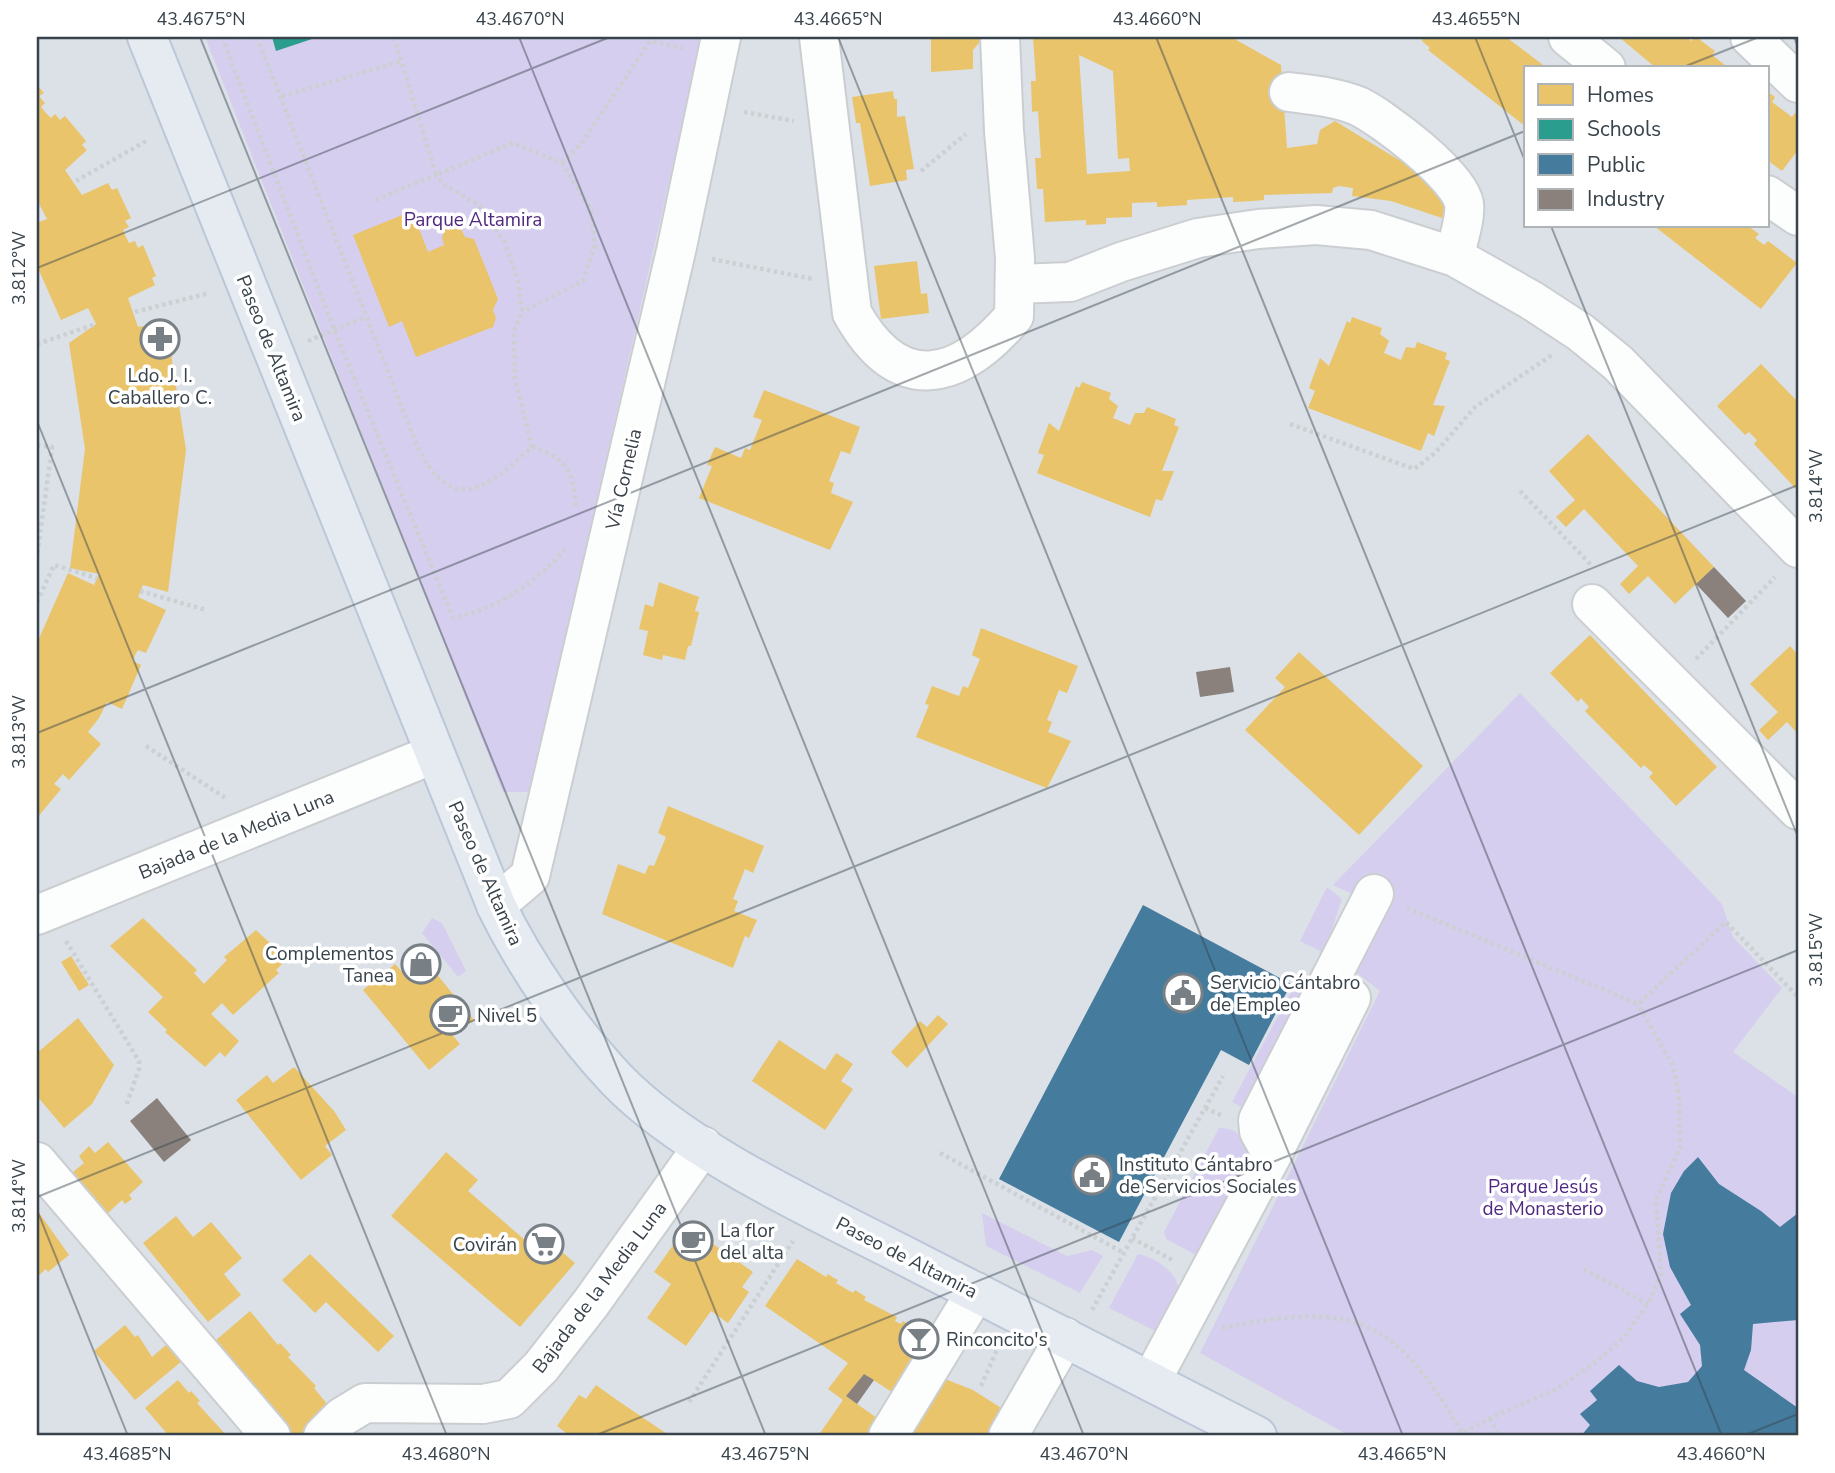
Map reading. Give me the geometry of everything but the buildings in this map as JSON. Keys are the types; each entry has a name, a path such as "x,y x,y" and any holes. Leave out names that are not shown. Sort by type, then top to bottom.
{"main road":[{"name":"Paseo de Altamira","path":"147,37 496,905 539,981 616,1079 652,1110 703,1146 814,1210 1151,1381 1232,1431"}],"street":[{"path":"819,37 852,313 863,333 884,357 901,365 948,369 980,352 1014,316 1015,284 1000,37"},
{"path":"1567,37 1603,66"},
{"path":"1750,37 1798,83"},
{"name":"Vía Cornelia","path":"496,905 530,876 676,251 718,46"},
{"path":"1289,93 1320,95 1359,107 1417,149 1452,183 1464,204 1455,257"},
{"path":"1769,196 1798,216"},
{"path":"1015,284 1070,282 1121,262 1198,238 1258,229 1316,225 1371,230 1455,257 1531,300 1580,332 1618,363 1798,548"},
{"path":"1592,604 1798,810"},
{"name":"Bajada de la Media Luna","path":"42,913 435,754"},
{"path":"1272,1155 1259,1131 1258,1119 1374,894"},
{"path":"1151,1381 1272,1155 1351,998"},
{"name":"Bajada de la Media Luna","path":"323,1436 342,1417 365,1403 483,1404 509,1399 541,1367 591,1303 703,1146"},
{"path":"37,1162 271,1436"},
{"path":"888,1436 976,1292"},
{"path":"1008,1436 1070,1339"}],"path":[{"path":"222,37 334,329 453,618 500,603 551,566 569,545"},
{"path":"257,37 365,317 431,474 454,488 477,488 496,479 532,447"},
{"path":"394,37 436,175 446,186 479,205 505,243 518,281 522,312 513,331 515,379 532,447"},
{"path":"562,163 581,144 650,41 718,46"},
{"path":"282,96 402,61"},
{"path":"738,111 803,122"},
{"path":"76,181 181,122"},
{"path":"921,171 965,134 1004,131"},
{"path":"373,201 513,143 562,163 592,210 595,245 583,281 522,312"},
{"path":"708,258 823,281"},
{"path":"135,312 219,290"},
{"path":"275,357 365,317"},
{"path":"37,344 96,324"},
{"path":"1290,424 1414,469 1435,453 1475,407 1539,366"},
{"path":"37,445 52,447 37,556"},
{"path":"532,447 555,454 568,471 574,480 577,511"},
{"path":"37,602 54,565 97,578"},
{"path":"140,591 206,610"},
{"path":"1688,667 1749,606"},
{"path":"146,746 266,822"},
{"path":"1184,1320 1212,1330 1257,1321 1320,1314 1367,1324 1406,1351 1439,1394 1460,1434 1557,1389 1600,1359 1623,1338 1648,1304 1661,1273 1656,1200 1680,1148 1679,1096 1673,1066 1638,1004 1374,894"},
{"path":"42,913 139,1061 139,1069 125,1106"},
{"path":"1638,1004 1726,922 1798,997"},
{"path":"1070,1339 1124,1253 1223,1076"},
{"path":"940,1153 1124,1253"},
{"path":"689,1402 814,1210"},
{"path":"1132,1238 1206,1277"},
{"path":"1584,1269 1648,1304"},
{"path":"981,1386 1014,1311"},
{"path":"1490,1418 1499,1436"}],"shaded area":[{"path":"37,37 1798,37 1798,1436 37,1436"}],"green space":[{"name":"Parque Altamira","path":"205,37 702,37 530,792 503,792"},
{"name":"Parque Jesús de Monasterio","path":"1520,693 1722,904 1733,937 1782,988 1733,1052 1798,1097 1798,1436 1350,1436 1200,1353 1380,991 1349,967 1382,908 1333,885"},
{"path":"1327,887 1342,899 1324,953 1300,941"},
{"path":"432,918 442,923 466,971 458,977 422,933"},
{"path":"1301,973 1314,980 1249,1111 1232,1102"},
{"path":"1219,1128 1239,1135 1250,1154 1198,1256 1166,1239 1164,1232"},
{"path":"982,1213 1067,1256 1092,1250 1103,1256 1080,1293 986,1246"},
{"path":"1138,1254 1164,1266 1177,1284 1175,1301 1159,1333 1109,1308"}],"place":[{"name":"Ldo. J. I. Caballero C.","path":"160,339"},
{"name":"Complementos Tanea","path":"421,964"},
{"name":"Servicio Cántabro de Empleo","path":"1183,993"},
{"name":"Nivel 5","path":"450,1015"},
{"name":"Instituto Cántabro de Servicios Sociales","path":"1092,1175"},
{"name":"La flor del alta","path":"693,1241"},
{"name":"Covirán","path":"544,1244"},
{"name":"Rinconcito's","path":"919,1339"}]}
